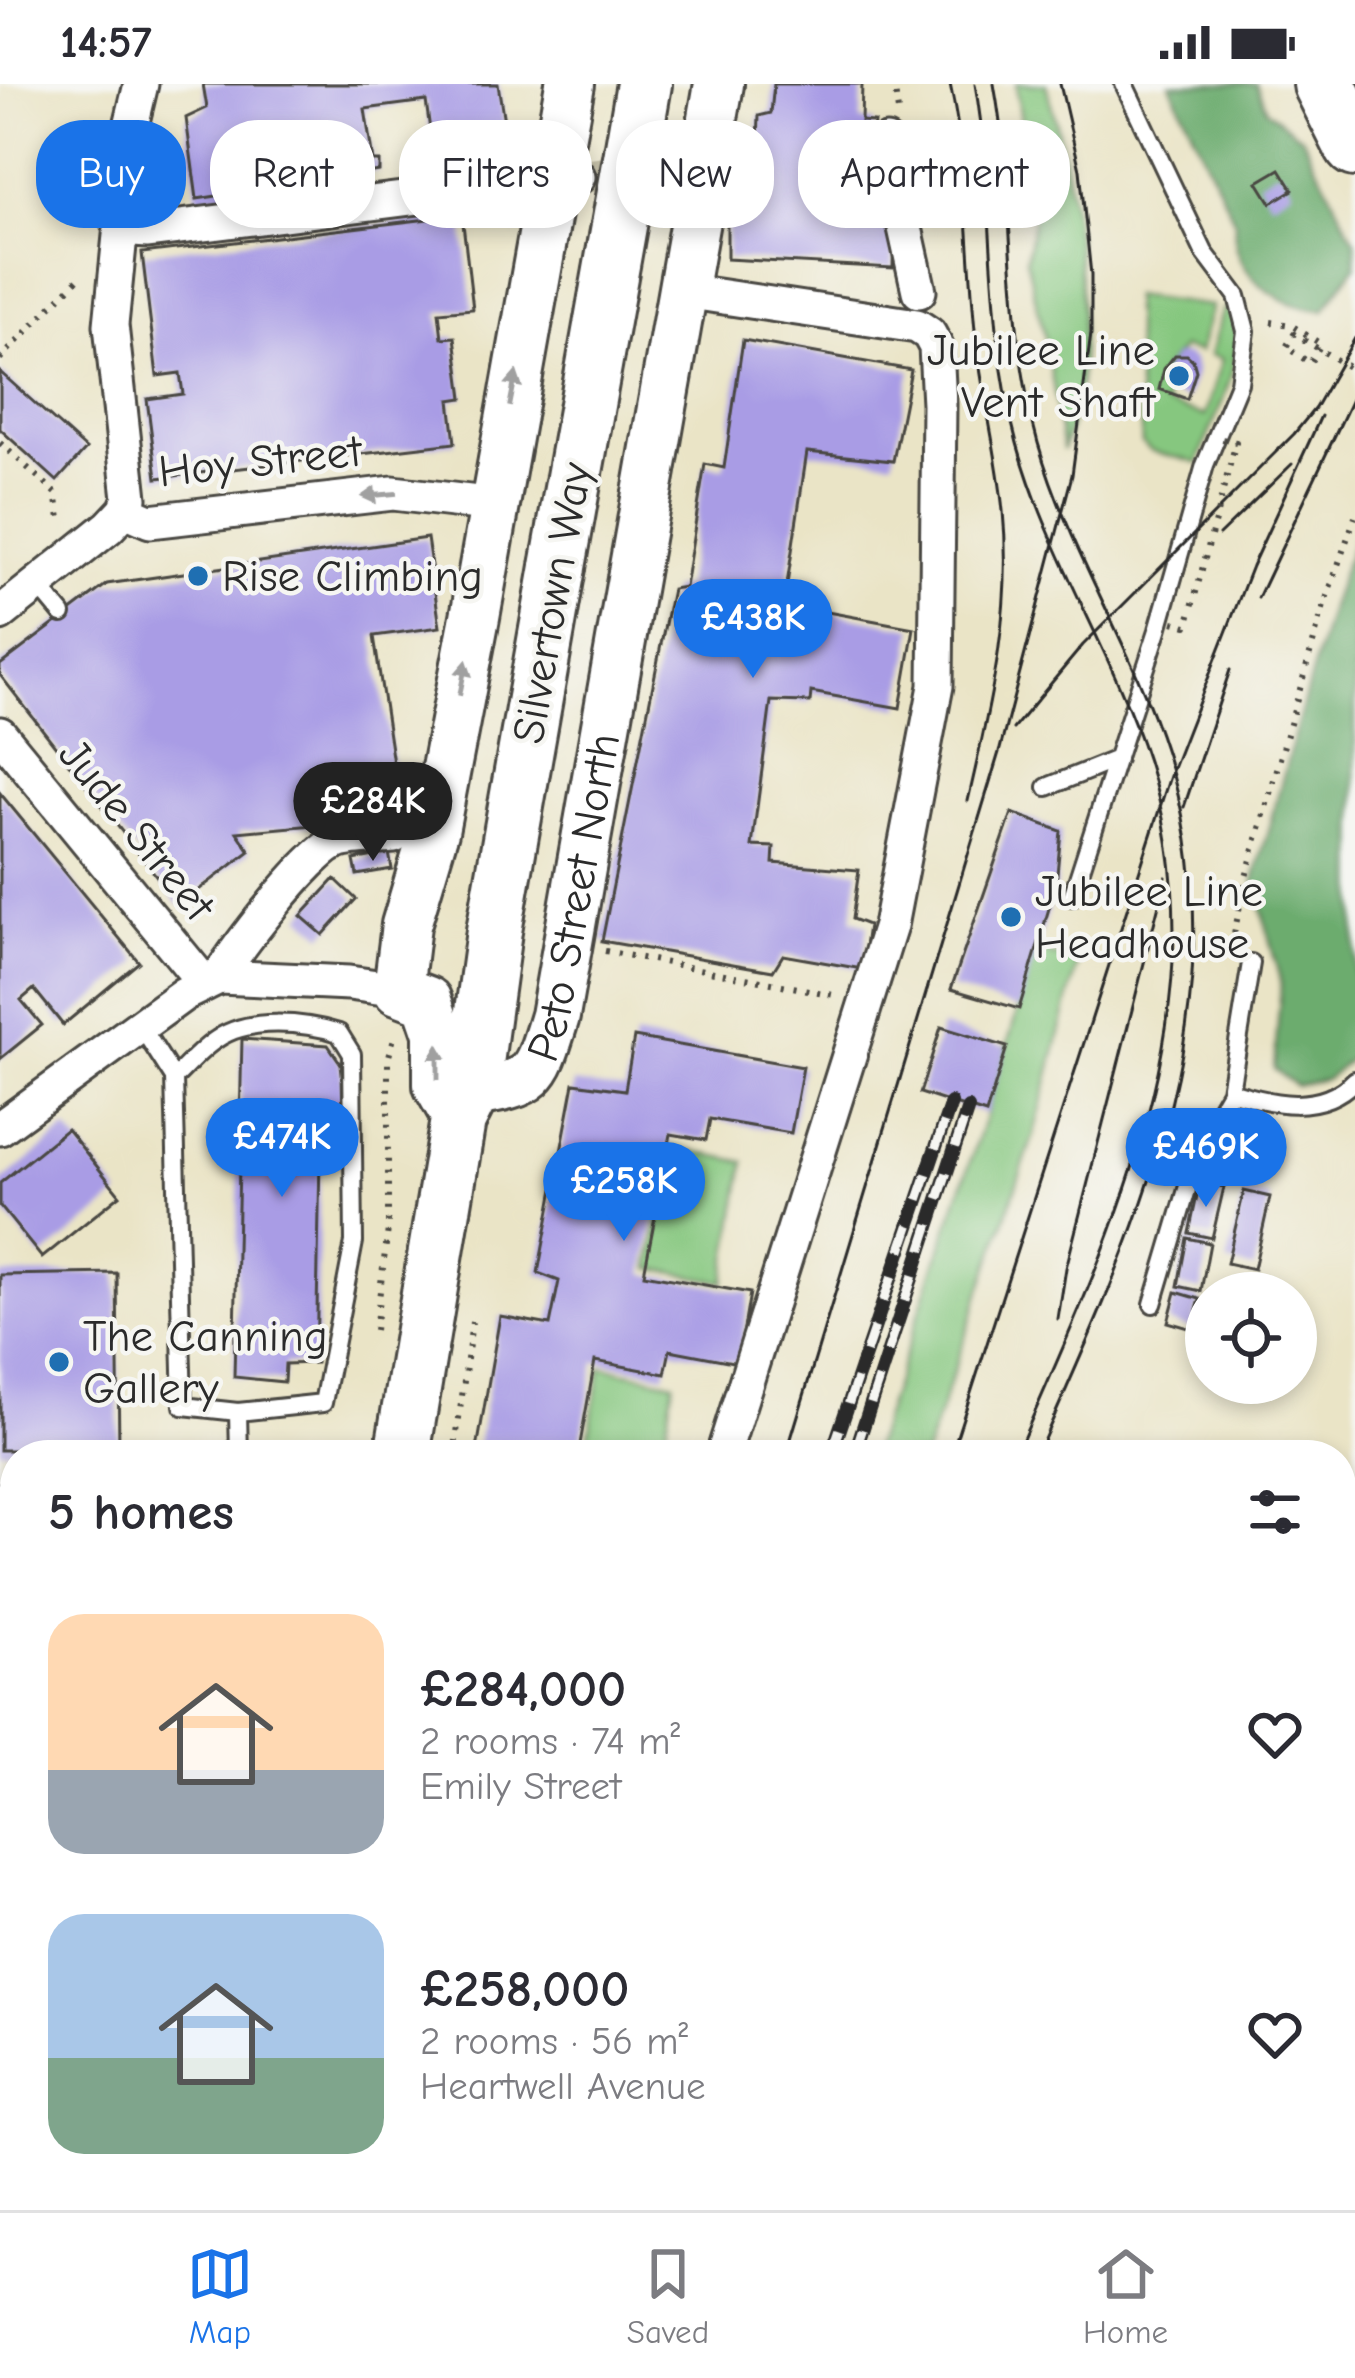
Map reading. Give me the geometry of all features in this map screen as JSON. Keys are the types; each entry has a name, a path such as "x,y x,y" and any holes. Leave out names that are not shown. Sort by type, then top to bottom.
{"highway":[{"path":"1324,84 1355,146"}],"main road":[{"name":"Silvertown Way","path":"405,1440 483,1024 494,932 644,84"}],"street":[{"path":"125,510 129,483 111,325 131,126 141,84"},
{"name":"Silvertown Way","path":"567,120 569,84"},
{"name":"Peto Street North","path":"465,1106 522,1083 532,1074 579,946 684,291 691,162 719,84"},
{"path":"120,230 148,231 399,199"},
{"name":"Silvertown Way","path":"465,1106 438,1085 436,1017 408,1006 406,925 434,831 495,505 554,228"},
{"path":"905,228 919,291"},
{"path":"684,291 917,326 936,346 939,404 936,686 890,926 728,1440"},
{"name":"Hoy Street","path":"0,614 125,510 150,521 393,493 495,505"},
{"name":"Jude Street","path":"0,734 212,980"},
{"path":"0,1128 184,994 212,980 334,842 394,836"},
{"path":"212,980 349,983 408,1006 483,1024"}],"lane":[{"path":"1072,897 1205,465 1239,382 1246,331 1237,296 1204,252 1124,84"},
{"path":"917,326 919,291"},
{"path":"38,584 62,614"},
{"path":"1047,787 1117,759"},
{"path":"1153,1304 1202,1139 1230,1091 1251,963"},
{"path":"142,1028 174,1078 183,1406 238,1412 323,1403 354,1242 352,1054 339,1034 316,1026 247,1025 218,1037 174,1078"},
{"path":"1230,1091 1274,1104 1311,1104 1345,1090 1355,1080"},
{"path":"238,1412 239,1440"}],"path":[{"path":"0,359 88,269 115,270"},
{"path":"1243,319 1291,325 1322,344 1310,363 1286,347 1294,334 1304,340 1355,371"},
{"path":"1174,622 1186,626 1236,442 1222,439"},
{"path":"0,442 56,493 62,529"},
{"path":"1251,963 1233,939 1246,877 1325,602 1355,517"},
{"path":"579,946 865,1001"},
{"path":"375,1340 388,1229 389,1045 408,1006"},
{"path":"381,1069 389,1076"}],"green space":[{"path":"1016,84 1046,84 1055,120 1021,120"},
{"path":"1170,84 1256,84 1267,110 1302,137 1355,241 1355,266 1324,310 1274,295 1248,272 1235,240 1235,222"},
{"path":"1070,198 1080,275 1082,352 1078,395 1063,450 1047,346 1026,259 1032,228 1070,228"},
{"path":"1132,296 1212,306 1199,352 1182,348 1164,369 1159,389 1168,392 1165,404 1205,416 1222,359 1210,355 1223,309 1234,315 1237,334 1232,371 1198,463 1151,451 1142,443"},
{"path":"1355,535 1355,1055 1328,1078 1296,1086 1274,1069 1281,984 1254,880 1331,604"},
{"path":"1036,950 1078,963 1034,1134 930,1440 876,1440"},
{"path":"672,1147 745,1162 724,1282 650,1268"},
{"path":"601,1367 674,1382 664,1440 588,1440"}],"building":[{"path":"203,84 498,84 504,120 429,120 426,101 365,109 367,120 210,120 210,197 197,199 186,118 207,108"},
{"path":"774,84 862,84 861,120 798,120 798,228 894,228 893,268 727,259 727,228 774,228 774,120 759,120 771,113"},
{"path":"1280,169 1293,190 1271,203 1258,182"},
{"path":"375,225 464,228 473,309 439,312 442,338 455,337 463,398 450,400 455,443 157,478 147,399 183,394 180,373 157,376 142,253"},
{"path":"743,340 911,370 893,461 807,452 784,604 914,628 900,708 811,692 810,702 771,701 752,846 774,847 773,863 859,870 852,919 868,925 862,969 783,955 773,971 602,941 672,589 685,587 705,464 724,468"},
{"name":"Jubilee Line Vent Shaft","path":"1175,355 1187,355 1196,371 1187,399 1159,389 1164,369"},
{"path":"0,372 86,449 57,481 0,429"},
{"path":"427,538 440,627 374,636 401,817 237,832 250,851 179,905 0,675 0,665 107,584"},
{"path":"0,793 139,962 63,1025 34,989 21,1000 42,1025 0,1059"},
{"name":"Jubilee Line Headhouse","path":"1012,813 1061,831 1056,885 1019,1009 951,989"},
{"path":"389,853 392,869 357,875 354,860"},
{"path":"335,879 356,899 323,935 301,916"},
{"name":"Jubilee Line Headhouse","path":"941,1027 1007,1047 986,1114 920,1093"},
{"path":"634,1037 803,1067 791,1133 710,1119 706,1140 671,1134 644,1274 750,1293 738,1363 670,1350 665,1374 595,1361 581,1440 479,1440 500,1316 550,1325 559,1281 538,1273 574,1083 625,1090"},
{"path":"242,1039 328,1045 341,1064 344,1166 320,1157 316,1363 285,1364 284,1382 234,1377"},
{"path":"67,1129 120,1195 42,1258 0,1206 0,1183"},
{"path":"1207,1154 1229,1159 1224,1183 1202,1178"},
{"path":"1200,1182 1224,1187 1212,1238 1189,1233"},
{"path":"1244,1191 1270,1197 1254,1269 1227,1263"},
{"path":"1187,1238 1210,1243 1205,1272 1185,1272 1185,1288 1178,1286"},
{"name":"The Canning Gallery","path":"117,1273 119,1440 0,1440 0,1275"},
{"path":"1176,1292 1185,1295 1185,1327 1168,1322"}],"tunnel":[{"path":"592,175 616,172"}],"tram line":[{"path":"950,84 964,176 978,353 1005,548 997,658 968,801"},
{"path":"975,84 1000,355 1017,443 1046,525 1148,761 1169,852 1174,941 1166,1029 1147,1117 1121,1203 1022,1440"},
{"path":"994,84 1020,354 1038,443 1166,752 1188,844 1194,935 1187,1024 1169,1112 1143,1200 1044,1440"},
{"path":"791,1440 1000,749 1072,475 1091,334 1091,275 1080,170 1060,84"},
{"path":"1013,729 1083,645 1294,434 1315,408 1355,338"},
{"path":"1258,598 1355,393"},
{"path":"956,1440 1170,776 1252,566 1321,416"},
{"path":"1219,535 1292,464"},
{"path":"1184,807 1230,670"},
{"path":"1058,1319 1066,1268 1166,877"}],"railway":[{"path":"836,1440 951,1103"},
{"path":"859,1440 968,1108"}],"place":[{"name":"Jubilee Line Vent Shaft","path":"1179,376"},
{"name":"Rise Climbing","path":"198,576"},
{"name":"Jubilee Line Headhouse","path":"1011,917"},
{"name":"The Canning Gallery","path":"59,1362"}]}
